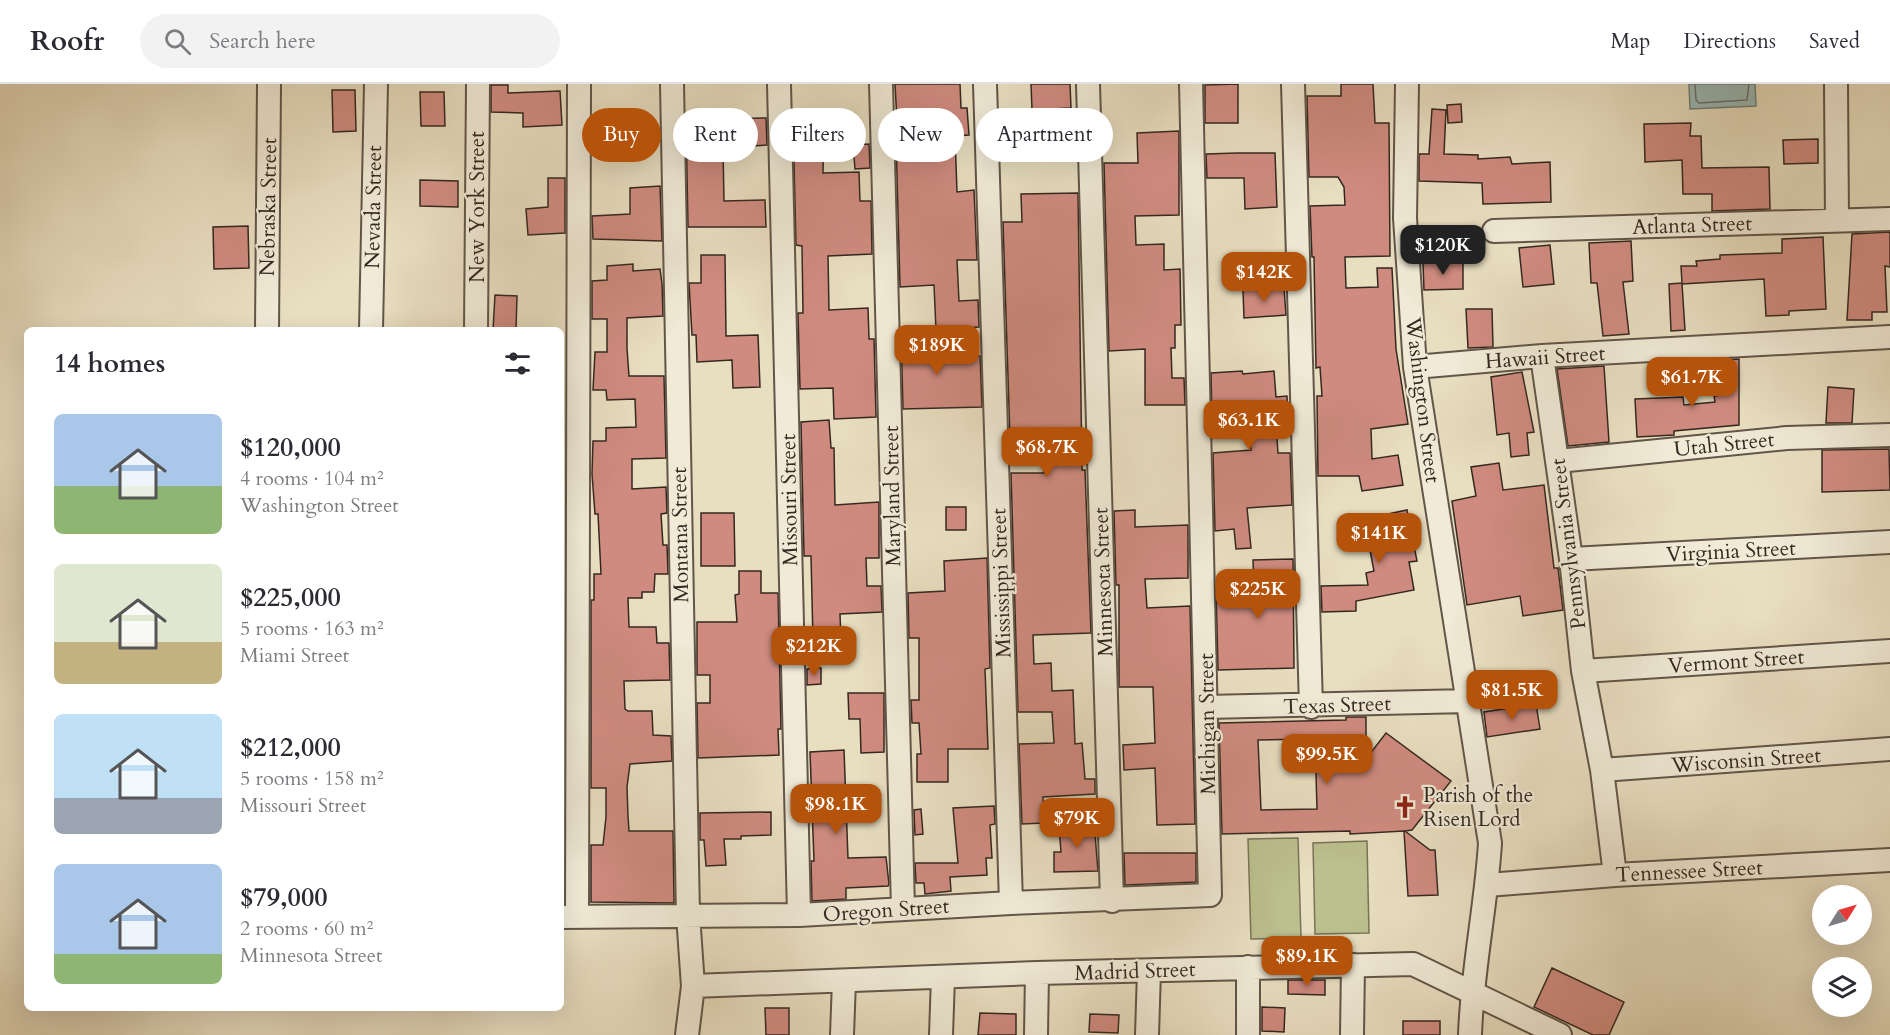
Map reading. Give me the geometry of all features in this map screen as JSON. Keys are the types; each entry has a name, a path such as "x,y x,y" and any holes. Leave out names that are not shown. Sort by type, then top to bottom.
{"street":[{"name":"Nebraska Street","path":"267,327 269,84"},
{"name":"Nevada Street","path":"371,327 376,84"},
{"name":"New York Street","path":"476,327 478,84"},
{"path":"569,917 579,84"},
{"name":"Montana Street","path":"672,84 688,915 693,986 687,1035"},
{"name":"Missouri Street","path":"779,84 799,915"},
{"name":"Maryland Street","path":"881,84 903,908"},
{"name":"Mississippi Street","path":"985,84 1011,903"},
{"name":"Minnesota Street","path":"1088,84 1112,901"},
{"name":"Michigan Street","path":"1191,84 1210,895"},
{"path":"1293,84 1311,707"},
{"name":"Washington Street","path":"1407,84 1405,218 1415,367 1490,843 1488,885 1471,990 1470,1035"},
{"path":"1836,84 1837,220"},
{"name":"Atlanta Street","path":"1494,231 1890,219"},
{"name":"Hawaii Street","path":"1415,367 1542,356 1890,337"},
{"name":"Pennsylvania Street","path":"1542,356 1571,560 1583,671 1602,770 1615,875"},
{"name":"Utah Street","path":"1558,461 1787,438 1890,435"},
{"name":"Virginia Street","path":"1571,560 1890,542"},
{"name":"Vermont Street","path":"1583,671 1890,651"},
{"name":"Texas Street","path":"1206,707 1311,707 1468,701"},
{"name":"Wisconsin Street","path":"1602,770 1890,749"},
{"name":"Tennessee Street","path":"1488,885 1615,875 1890,860"},
{"name":"Oregon Street","path":"569,917 799,915 903,908 1112,901 1210,895"},
{"name":"Madrid Street","path":"693,986 1037,973 1413,964 1471,990 1560,1035"},
{"path":"1352,1035 1353,965"},
{"path":"1248,967 1248,1035"},
{"path":"1147,1035 1149,971"},
{"path":"1036,1035 1037,973"},
{"path":"942,1035 943,977"},
{"path":"842,1035 844,981"}],"green space":[{"path":"1298,838 1301,938 1251,939 1248,839"},
{"path":"1367,841 1369,933 1315,934 1313,843"}],"water":[{"path":"1689,84 1755,84 1756,106 1690,109"}],"building":[{"path":"895,84 960,84 961,108 896,108"},
{"path":"1031,84 1070,84 1071,108 1032,108"},
{"path":"1238,84 1238,123 1205,123 1205,85"},
{"path":"1341,84 1373,84 1375,123 1389,123 1390,256 1345,257 1346,288 1378,287 1377,268 1392,268 1396,349 1408,424 1371,429 1372,459 1398,455 1403,485 1362,491 1359,476 1318,476 1317,396 1322,396 1320,367 1316,368 1314,257 1312,257 1310,206 1345,205 1344,187 1338,177 1309,177 1307,96 1341,96"},
{"path":"491,85 508,85 508,93 560,91 562,125 523,127 523,113 491,112"},
{"path":"332,90 355,90 356,131 333,132"},
{"path":"420,92 444,92 445,126 421,126"},
{"path":"1461,104 1462,122 1448,123 1447,105"},
{"path":"964,108 967,108 969,135 964,135"},
{"path":"1432,109 1446,110 1444,154 1478,155 1478,159 1510,157 1512,164 1550,162 1551,202 1483,204 1482,183 1419,181 1419,154 1429,154"},
{"path":"758,118 766,118 767,145 758,146"},
{"path":"1691,123 1690,136 1701,136 1702,168 1769,167 1770,209 1712,211 1712,194 1683,194 1682,160 1645,162 1644,124"},
{"path":"1179,131 1179,215 1135,216 1136,245 1164,244 1164,270 1180,269 1181,325 1175,325 1175,348 1171,348 1172,378 1184,378 1185,405 1145,405 1145,349 1109,351 1104,163 1138,163 1137,133"},
{"path":"1818,139 1818,163 1784,164 1783,140"},
{"path":"866,144 869,144 870,168 855,169 854,162 866,162"},
{"path":"1275,153 1277,207 1245,209 1244,178 1207,178 1206,154"},
{"path":"687,162 723,162 724,201 765,200 766,227 688,227"},
{"path":"794,162 823,162 823,173 859,172 860,201 871,201 872,254 828,256 829,310 868,308 869,339 874,339 876,417 834,419 833,388 800,389 798,313 803,313 802,246 796,245"},
{"path":"897,162 956,162 957,192 974,190 977,260 957,260 959,301 978,300 979,327 936,330 934,285 900,287"},
{"path":"548,178 565,178 565,233 528,235 526,209 548,207"},
{"path":"420,180 458,181 458,207 420,206"},
{"path":"660,186 662,241 593,239 592,216 630,214 630,188"},
{"path":"1078,193 1082,470 1085,470 1091,633 1033,635 1034,664 1051,663 1052,691 1073,690 1075,744 1082,743 1085,779 1095,779 1095,794 1043,797 1044,823 1022,824 1019,744 1054,743 1052,712 1018,712 1011,473 1044,473 1044,437 1010,438 1003,222 1022,222 1021,194"},
{"path":"248,226 249,268 214,269 213,227"},
{"path":"1890,232 1890,267 1885,266 1887,312 1872,312 1872,320 1847,320 1852,234"},
{"path":"1823,237 1826,309 1789,311 1789,315 1766,316 1764,279 1682,284 1685,330 1671,331 1669,284 1682,283 1681,266 1697,266 1696,261 1720,259 1720,255 1782,253 1782,239"},
{"path":"1631,241 1633,281 1623,282 1629,334 1603,336 1597,283 1591,283 1589,243"},
{"path":"1550,245 1554,284 1523,287 1519,248"},
{"path":"701,255 725,255 726,336 758,335 760,387 733,388 732,360 697,362 696,335 692,335 689,283 701,283"},
{"path":"1463,262 1463,289 1424,290 1423,263"},
{"path":"633,264 633,271 660,269 662,284 663,316 627,318 627,348 629,376 664,376 666,458 632,459 632,489 666,487 667,513 661,514 663,545 667,545 668,574 655,574 654,592 642,592 642,598 628,598 629,627 656,627 657,643 669,643 670,680 624,681 625,709 652,711 653,735 671,736 672,761 630,764 627,787 628,816 629,831 673,831 674,903 591,902 591,845 603,845 606,817 606,788 591,788 591,600 594,600 594,574 601,574 598,514 595,514 592,474 593,441 606,441 606,428 636,427 635,399 607,400 606,390 593,390 595,352 607,352 607,319 592,319 592,281 607,280 607,266"},
{"path":"1284,288 1286,315 1244,318 1243,290"},
{"path":"495,295 517,296 516,327 493,327"},
{"path":"1466,309 1492,309 1493,347 1468,348"},
{"path":"932,328 932,358 980,356 982,407 903,409 901,330"},
{"path":"1739,359 1739,425 1674,431 1674,435 1637,437 1635,399 1683,397 1684,405 1715,402 1714,396 1720,395 1717,360"},
{"path":"1604,366 1609,442 1568,446 1557,369"},
{"path":"1242,371 1243,374 1274,371 1276,397 1287,396 1288,424 1276,425 1278,453 1290,453 1292,505 1247,508 1251,548 1236,549 1234,529 1215,531 1213,453 1251,450 1249,422 1212,423 1211,373"},
{"path":"1522,372 1534,432 1527,433 1529,455 1511,457 1509,433 1497,435 1491,377"},
{"path":"1828,387 1854,389 1852,423 1826,423"},
{"path":"829,420 831,448 834,448 835,505 879,502 879,558 866,558 867,586 881,586 882,612 840,614 841,640 813,641 811,556 804,556 801,422"},
{"path":"1889,449 1890,490 1822,492 1822,450"},
{"path":"1499,463 1503,490 1544,485 1554,568 1558,568 1563,610 1523,616 1520,596 1467,605 1452,501 1476,496 1471,467"},
{"path":"946,507 966,507 966,530 946,530"},
{"path":"1135,510 1135,527 1188,525 1188,578 1145,579 1147,608 1190,606 1195,824 1157,825 1155,768 1124,770 1123,745 1155,743 1153,687 1119,687 1119,585 1116,585 1114,511"},
{"path":"1407,510 1417,561 1409,562 1414,590 1356,601 1356,611 1322,612 1321,586 1368,585 1366,573 1374,571 1364,519"},
{"path":"701,513 734,513 735,566 701,566"},
{"path":"987,558 990,668 985,669 988,749 948,749 948,782 917,782 917,754 921,754 919,723 912,723 911,700 919,700 919,638 909,638 908,593 945,591 944,561"},
{"path":"1293,559 1294,668 1218,670 1216,588 1254,586 1253,560"},
{"path":"739,571 761,571 761,593 778,593 781,729 778,729 779,755 698,758 697,703 710,703 710,675 697,675 697,622 737,622 735,595 739,594"},
{"path":"821,668 821,684 807,685 807,669"},
{"path":"848,693 884,693 884,752 861,753 860,719 849,719"},
{"path":"1536,704 1540,729 1487,737 1484,712"},
{"path":"1346,717 1366,717 1366,759 1386,733 1451,781 1412,830 1405,831 1430,850 1435,850 1438,895 1408,896 1404,831 1350,834 1350,831 1222,834 1219,723 1346,720","holes":["1315,739 1317,809 1261,810 1258,740"]},
{"path":"844,750 848,858 886,857 889,884 888,886 846,888 846,899 812,901 811,861 814,861 810,752"},
{"path":"994,806 995,824 990,825 992,858 986,858 987,875 950,877 951,891 925,894 924,883 916,883 915,863 958,863 953,808"},
{"path":"921,809 923,834 915,835 914,810"},
{"path":"771,812 771,835 724,839 726,865 706,866 704,840 700,840 700,813"},
{"path":"1094,822 1098,871 1054,872 1054,852 1061,852 1059,827"},
{"path":"1124,853 1196,853 1196,882 1125,885"},
{"path":"1552,968 1624,1002 1609,1035 1593,1035 1534,1007"},
{"path":"1288,980 1325,980 1325,995 1288,994"},
{"path":"1262,1007 1285,1008 1284,1032 1262,1031"},
{"path":"765,1008 789,1008 789,1035 766,1035"},
{"path":"980,1013 1016,1014 1016,1035 978,1035"},
{"path":"1090,1014 1119,1015 1118,1033 1089,1032"},
{"path":"1403,1021 1440,1021 1440,1035 1403,1035"}],"place":[{"name":"Parish of the Risen Lord","path":"1405,807"}]}
